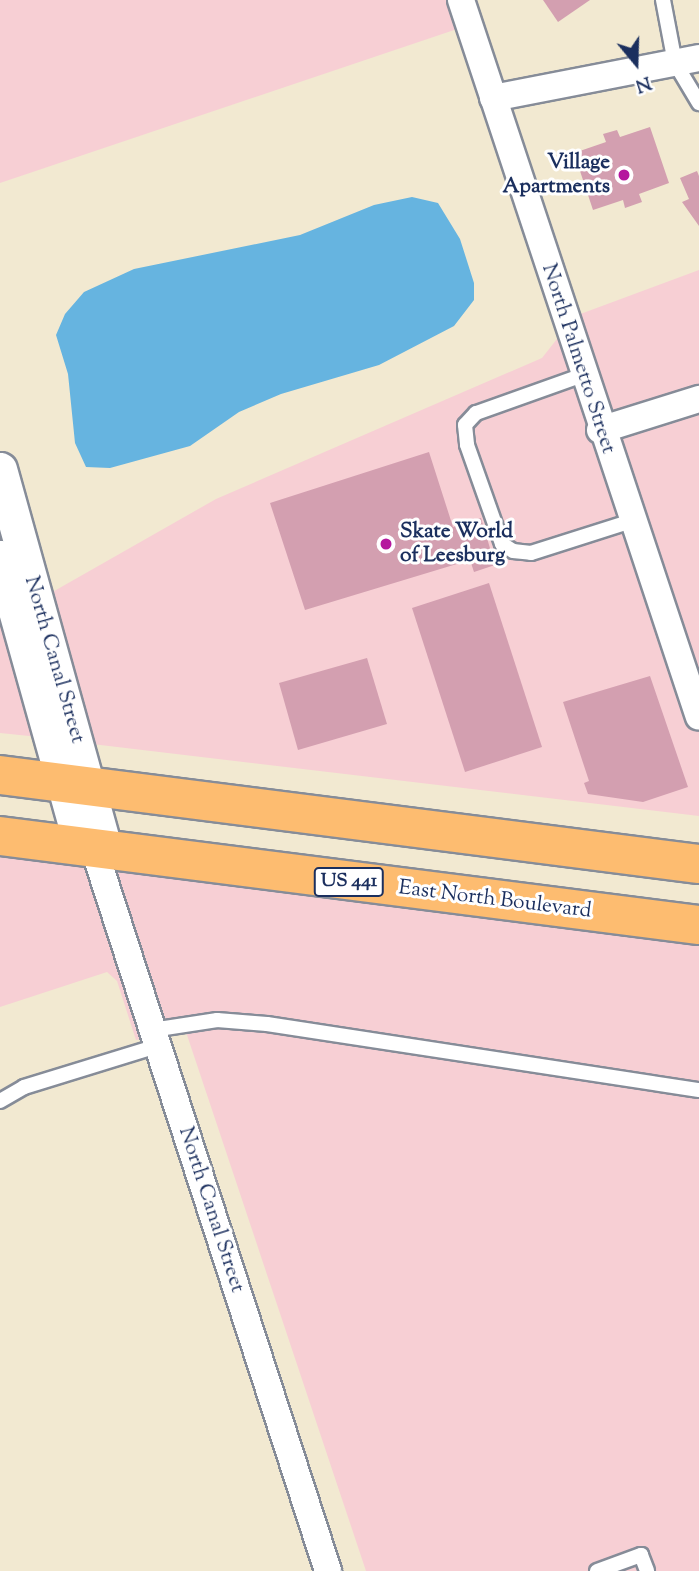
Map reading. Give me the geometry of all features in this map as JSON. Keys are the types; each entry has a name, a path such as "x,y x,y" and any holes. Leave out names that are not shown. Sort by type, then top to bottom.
{"main road":[{"path":"0,775 699,864"},
{"name":"East North Boulevard","path":"0,836 699,925"}],"street":[{"name":"North Palmetto Street","path":"461,0 600,429 699,718"},
{"path":"493,97 687,60"},
{"path":"600,429 699,399"},
{"name":"North Canal Street","path":"0,469 93,849 328,1571"},
{"path":"0,556 78,786"}],"lane":[{"path":"663,0 687,60 699,103"},
{"path":"583,374 476,413 465,425 467,445 502,544 513,551 531,553 632,521"},
{"path":"0,1101 24,1087 155,1038 217,1020 267,1024 699,1090"},
{"path":"597,1571 641,1555 647,1571"}],"shaded area":[{"path":"0,0 463,0 472,24 0,183"},
{"path":"699,270 699,816 92,744 49,594 216,499 542,358 575,316"},
{"path":"0,600 39,737 0,733"},
{"path":"0,850 699,939 699,1571 366,1571 184,1026 136,1040 117,981 107,972 0,1007"}],"water":[{"path":"412,197 438,203 460,239 474,283 474,300 454,326 379,365 281,394 239,412 190,446 110,468 86,467 75,443 68,374 56,335 65,314 84,292 134,269 300,235 374,205"}],"building":[{"path":"543,0 590,0 558,22"},
{"name":"Village Apartments","path":"650,127 669,183 639,194 642,202 625,208 623,200 593,210 574,153 606,142 603,134 617,130 620,137"},
{"path":"697,171 699,226 682,202 689,199 680,178"},
{"name":"Skate World of Leesburg","path":"429,452 453,527 481,518 495,565 474,572 470,560 305,610 270,503"},
{"path":"489,583 542,747 465,772 412,608"},
{"path":"367,658 387,724 298,750 279,683"},
{"path":"650,676 688,787 643,802 588,794 584,783 589,781 563,702"}],"place":[{"name":"Village Apartments","path":"624,175"},
{"name":"Skate World of Leesburg","path":"386,544"}]}
